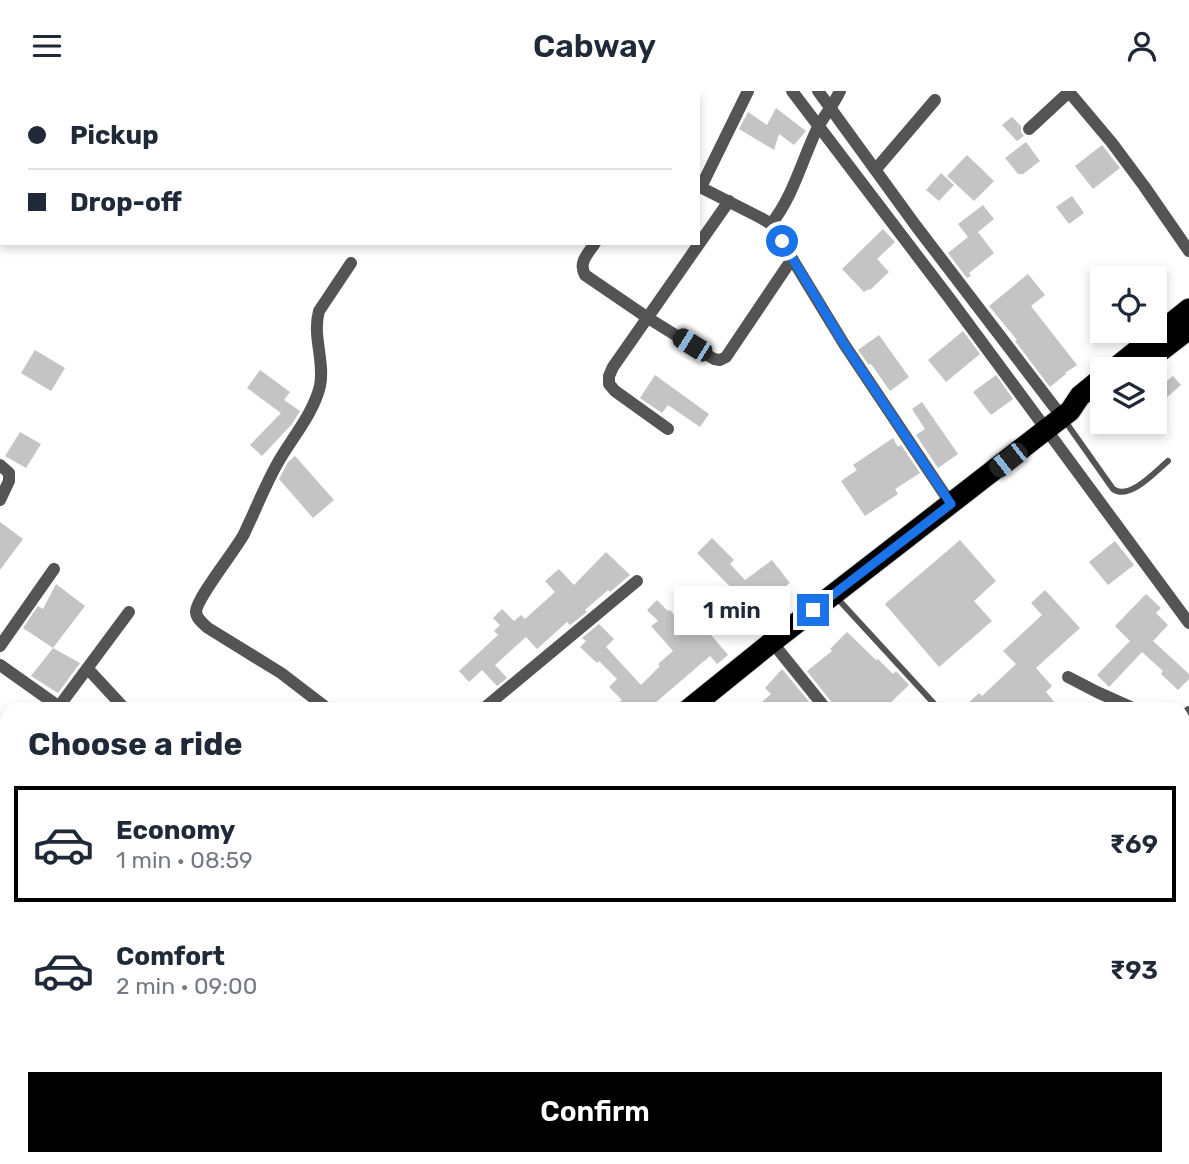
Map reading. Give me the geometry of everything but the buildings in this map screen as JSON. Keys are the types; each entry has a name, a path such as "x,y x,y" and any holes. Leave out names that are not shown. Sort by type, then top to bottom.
{"highway":[{"path":"1129,357 1189,309"},
{"path":"1153,357 1189,329"},
{"path":"698,702 1059,419 1090,388"},
{"path":"1059,419 1090,405"}],"street":[{"path":"700,185 748,91"},
{"path":"792,91 825,117 876,169 1059,419 1189,623"},
{"path":"818,91 825,117 950,299 1059,419"},
{"path":"771,225 783,208 840,91"},
{"path":"1029,129 1069,91 1112,142 1189,251"},
{"path":"876,169 935,100"},
{"path":"700,187 771,225 844,344 951,504"},
{"path":"700,243 729,201"},
{"path":"594,245 582,262 585,275 648,318 720,361 726,357 792,259"},
{"path":"668,429 615,391 608,384 609,376 699,245"},
{"path":"319,702 281,673 208,628 198,619 196,613 198,605 242,537 276,466 315,402 321,365 317,320 319,311 351,263"},
{"path":"0,465 9,473 9,481 0,500"},
{"path":"0,646 54,569"},
{"path":"497,702 637,581"},
{"path":"63,702 129,612"},
{"path":"772,642 820,702"},
{"path":"0,665 50,702"},
{"path":"88,669 119,702"},
{"path":"1068,677 1119,702"}],"lane":[{"path":"1059,419 1118,493 1135,488 1168,461"},
{"path":"833,594 933,702"}],"route":[{"path":"782,241 844,344 951,504 813,610"}]}
